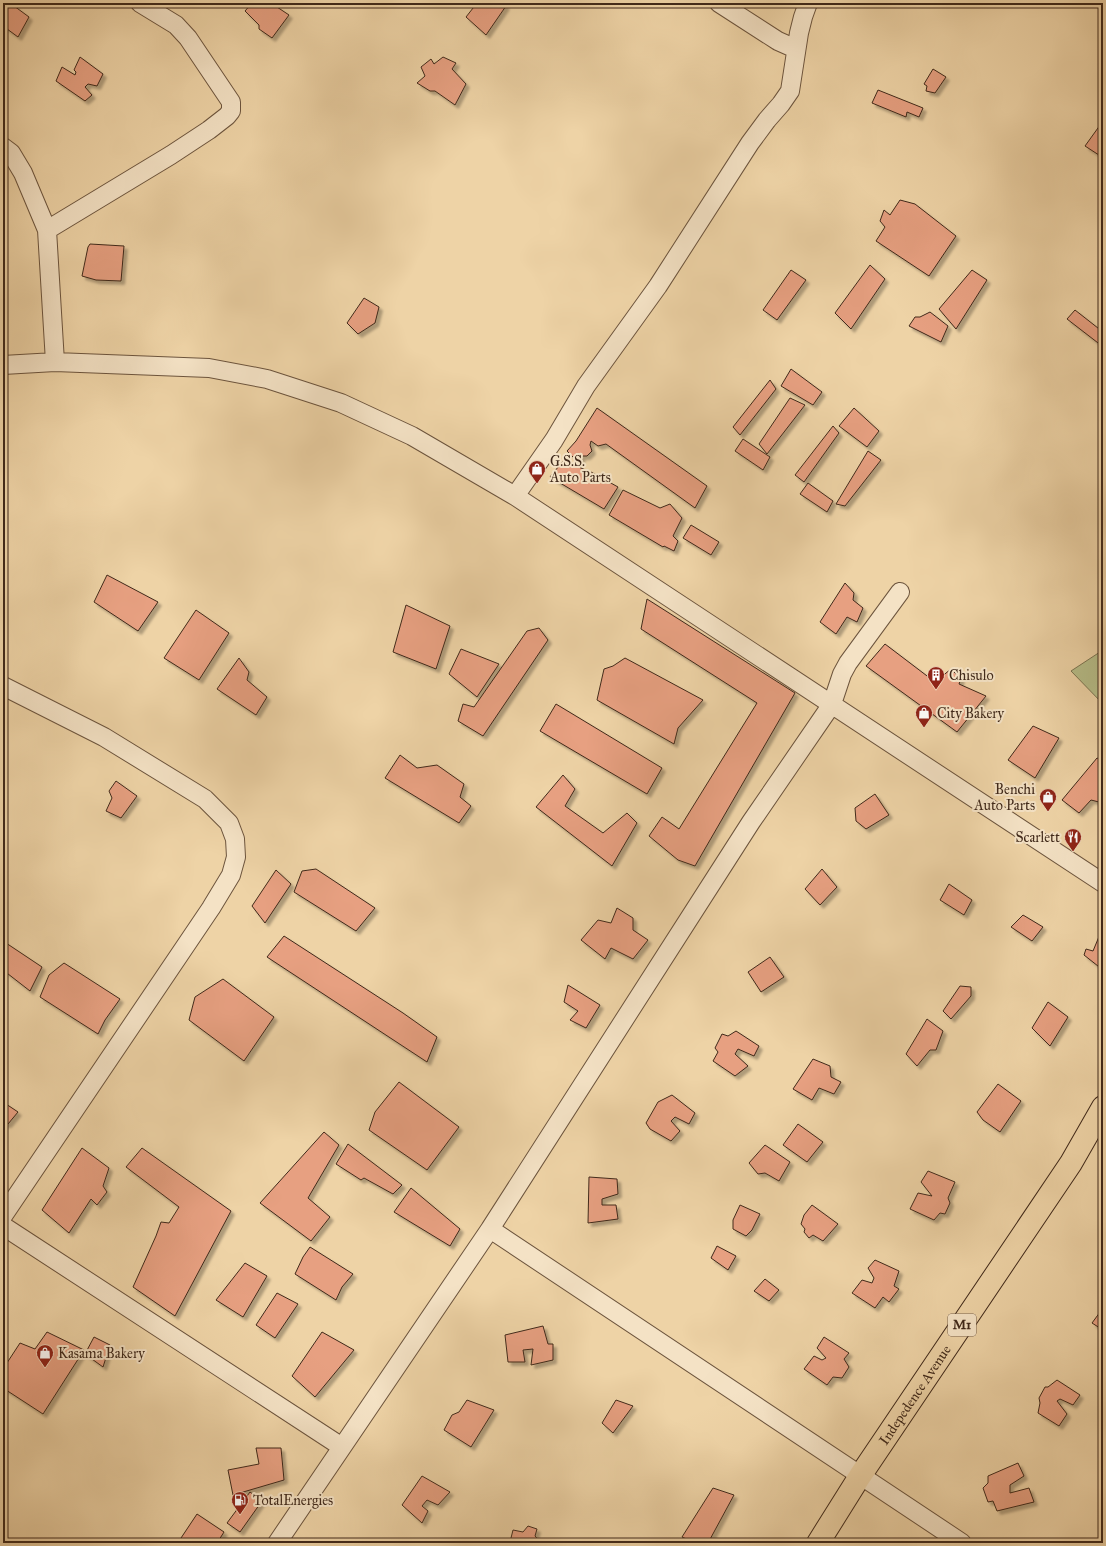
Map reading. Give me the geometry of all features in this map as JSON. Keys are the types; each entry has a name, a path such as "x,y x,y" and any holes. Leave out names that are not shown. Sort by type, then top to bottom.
{"main road":[{"name":"Indepedence Avenue","path":"818,1543 860,1476 1071,1163 1103,1107"}],"street":[{"path":"47,230 171,155 208,130 227,116 231,111 231,102 188,38 176,25 140,3"},
{"path":"719,3 778,41 796,49"},
{"path":"515,496 554,440 586,386 658,286 750,143 781,104 790,90 796,49 803,17 808,3"},
{"path":"3,147 10,153 23,173 47,230 55,362"},
{"path":"3,365 55,362 208,368 267,378 341,403 412,436 515,496 1103,883"},
{"path":"277,1543 490,1229 751,822 832,704 842,674 900,592"},
{"path":"3,686 104,737 205,799 229,822 235,839 236,857 231,875 211,908 3,1216"},
{"path":"3,1226 342,1447"},
{"path":"490,1229 962,1543"}],"green space":[{"path":"1103,650 1103,704 1071,671"}],"building":[{"path":"3,3 10,3 29,17 18,37 3,26"},
{"path":"252,3 271,3 289,15 272,38 259,29 259,25 245,11"},
{"path":"477,3 502,3 506,6 486,35 466,17"},
{"path":"80,57 103,74 97,86 88,84 85,87 92,95 85,101 56,81 62,67 75,75 76,72 74,70"},
{"path":"443,57 456,63 452,69 466,84 455,105 435,91 430,91 417,83 425,76 421,67 431,59 434,64"},
{"path":"933,69 946,77 935,93 926,91 927,86 924,84"},
{"path":"878,90 923,108 919,117 907,112 906,117 872,103"},
{"path":"1103,121 1103,155 1102,157 1085,146"},
{"path":"900,200 915,204 956,236 929,276 876,241 885,227 880,221 884,210 890,215"},
{"path":"90,244 124,246 121,281 96,280 82,276 88,247"},
{"path":"870,265 885,279 851,329 835,313"},
{"path":"791,270 806,280 777,320 763,310"},
{"path":"972,270 987,280 956,329 939,309"},
{"path":"364,298 379,307 375,323 358,334 347,323"},
{"path":"1075,310 1103,332 1102,346 1067,319"},
{"path":"930,312 948,326 941,342 909,326 915,317 920,317"},
{"path":"791,369 822,392 813,405 781,386"},
{"path":"770,380 776,389 740,435 733,427"},
{"path":"790,398 805,405 767,454 759,444"},
{"path":"597,408 707,486 695,508 606,444 598,446 591,441 590,445 592,451 587,456 582,456 579,463 567,451 576,441"},
{"path":"854,408 879,431 867,447 839,426"},
{"path":"833,426 839,433 804,482 795,475"},
{"path":"743,439 770,457 763,470 735,451"},
{"path":"868,451 881,460 845,506 836,504"},
{"path":"563,461 591,472 618,487 604,509 550,477"},
{"path":"808,483 833,501 827,512 800,494"},
{"path":"623,490 660,508 670,504 682,518 673,536 678,541 674,551 664,546 663,547 609,515"},
{"path":"691,525 719,542 711,555 683,538"},
{"path":"107,575 158,602 138,631 94,602"},
{"path":"845,583 854,593 853,600 863,608 857,622 847,617 836,634 820,622"},
{"path":"647,599 795,693 695,866 678,860 649,836 662,817 679,829 757,703 641,629"},
{"path":"406,605 450,626 436,669 393,652"},
{"path":"196,610 229,633 199,680 164,658"},
{"path":"539,628 548,640 483,736 458,721 463,704 474,707 527,631"},
{"name":"Chisulo","path":"885,644 935,682 951,669 961,679 959,684 986,696 957,732 866,666"},
{"path":"461,649 499,664 477,697 449,674"},
{"path":"239,658 249,672 247,680 267,697 256,715 217,689"},
{"path":"625,658 703,700 678,728 674,744 597,700 604,669 613,666"},
{"path":"556,704 662,768 647,794 540,731"},
{"path":"1033,726 1059,738 1035,778 1008,760"},
{"path":"400,755 417,768 437,765 464,784 460,797 471,806 459,823 385,778"},
{"path":"1097,758 1103,760 1103,803 1091,800 1079,813 1062,800"},
{"path":"563,775 575,789 565,806 603,833 627,813 637,823 612,866 536,807"},
{"path":"116,781 137,796 121,818 106,811 112,798 109,791"},
{"path":"875,794 889,815 866,829 856,821 855,808"},
{"path":"316,869 375,908 356,931 294,892 302,871"},
{"path":"822,869 837,887 820,905 805,889"},
{"path":"276,870 291,884 265,923 252,906"},
{"path":"949,884 972,900 964,915 940,900"},
{"path":"617,908 633,918 633,930 648,940 633,959 611,948 605,959 581,940 598,920 611,923"},
{"path":"1023,915 1043,927 1032,941 1011,927"},
{"path":"1103,927 1103,970 1084,955 1086,949 1093,951"},
{"path":"284,936 403,1013 437,1037 427,1062 267,957"},
{"path":"3,941 42,967 30,991 3,970"},
{"path":"770,957 784,977 761,992 748,972"},
{"path":"64,963 120,999 105,1020 98,1034 40,997 49,975"},
{"path":"223,979 274,1017 244,1061 189,1020 195,997"},
{"path":"568,985 600,1005 586,1028 570,1020 578,1011 564,1002"},
{"path":"960,986 971,987 971,996 951,1019 943,1011"},
{"path":"1048,1002 1068,1017 1050,1046 1032,1028"},
{"path":"927,1019 943,1031 936,1050 930,1050 917,1066 906,1054"},
{"path":"736,1031 759,1046 754,1056 738,1049 735,1054 748,1066 735,1076 713,1061 718,1052 715,1048 722,1034 728,1036"},
{"path":"813,1059 830,1066 831,1077 841,1082 834,1094 819,1088 812,1100 793,1089"},
{"path":"399,1082 459,1127 427,1170 369,1130 375,1112"},
{"path":"998,1084 1021,1101 1000,1132 983,1120 977,1112"},
{"path":"672,1095 695,1113 689,1124 675,1117 671,1121 680,1131 671,1141 650,1129 646,1123 658,1102"},
{"path":"3,1102 18,1112 8,1124 3,1124"},
{"path":"798,1124 823,1142 807,1162 783,1145"},
{"path":"324,1132 339,1145 308,1198 330,1217 311,1241 260,1203"},
{"path":"348,1144 402,1185 393,1194 364,1178 361,1180 336,1164"},
{"path":"765,1145 790,1162 779,1181 765,1173 758,1174 749,1163"},
{"path":"82,1148 109,1168 103,1186 107,1192 97,1205 91,1199 69,1233 42,1210"},
{"path":"142,1148 231,1211 175,1316 133,1287 161,1222 169,1223 179,1207 126,1167"},
{"path":"928,1171 955,1182 948,1198 950,1203 945,1214 940,1213 934,1220 910,1209 918,1193 932,1196 921,1182"},
{"path":"589,1177 617,1179 618,1194 602,1199 602,1205 616,1205 618,1219 588,1223"},
{"path":"411,1188 460,1229 450,1246 394,1212"},
{"path":"740,1205 760,1214 752,1230 746,1236 733,1229 733,1220"},
{"path":"812,1205 838,1224 823,1241 813,1235 809,1238 804,1232 805,1229 801,1224 804,1215"},
{"path":"717,1246 736,1256 728,1270 711,1258"},
{"path":"310,1247 353,1274 342,1287 336,1300 295,1274 303,1257"},
{"path":"875,1260 899,1271 894,1286 899,1289 889,1302 883,1297 875,1308 852,1293 862,1280 872,1283 874,1278 868,1268"},
{"path":"245,1263 267,1276 243,1317 216,1300"},
{"path":"765,1279 779,1290 769,1301 754,1291"},
{"path":"277,1293 298,1304 275,1338 256,1325"},
{"path":"1103,1308 1103,1330 1092,1323"},
{"path":"543,1326 548,1344 553,1344 553,1360 531,1365 533,1349 523,1350 525,1362 508,1362 505,1335"},
{"path":"47,1332 84,1350 43,1414 3,1388 3,1369 20,1343 35,1349"},
{"path":"322,1332 354,1350 315,1397 292,1376"},
{"path":"94,1337 110,1345 103,1367 85,1354"},
{"path":"824,1337 849,1353 844,1359 849,1367 842,1378 833,1377 827,1385 804,1369 814,1356 822,1360 826,1358 817,1348"},
{"path":"1057,1380 1080,1395 1073,1405 1060,1399 1057,1401 1067,1414 1059,1426 1038,1413 1040,1403 1039,1398 1045,1387 1048,1387"},
{"path":"467,1400 494,1410 471,1447 444,1430 452,1415 459,1412"},
{"path":"616,1400 633,1406 613,1433 602,1423"},
{"path":"256,1448 281,1448 284,1480 233,1495 228,1470 259,1464"},
{"path":"1018,1463 1024,1476 1010,1485 1010,1493 1029,1488 1034,1502 997,1511 993,1501 988,1502 983,1488 988,1483 988,1476"},
{"path":"422,1476 450,1492 438,1505 427,1500 422,1506 428,1511 422,1523 402,1505"},
{"path":"713,1488 734,1495 708,1543 695,1543 682,1537"},
{"path":"250,1492 262,1501 240,1532 227,1523"},
{"path":"197,1514 224,1532 217,1543 182,1543 179,1541"},
{"path":"528,1526 537,1529 535,1536 541,1543 510,1542 513,1530 523,1532"}],"place":[{"name":"G.S.S. Auto Parts","path":"537,484"},
{"name":"Chisulo","path":"936,690"},
{"name":"City Bakery","path":"924,728"},
{"name":"Benchi Auto Parts","path":"1048,812"},
{"name":"Scarlett","path":"1073,852"},
{"name":"Kasama Bakery","path":"45,1368"},
{"name":"TotalEnergies","path":"240,1515"}]}
